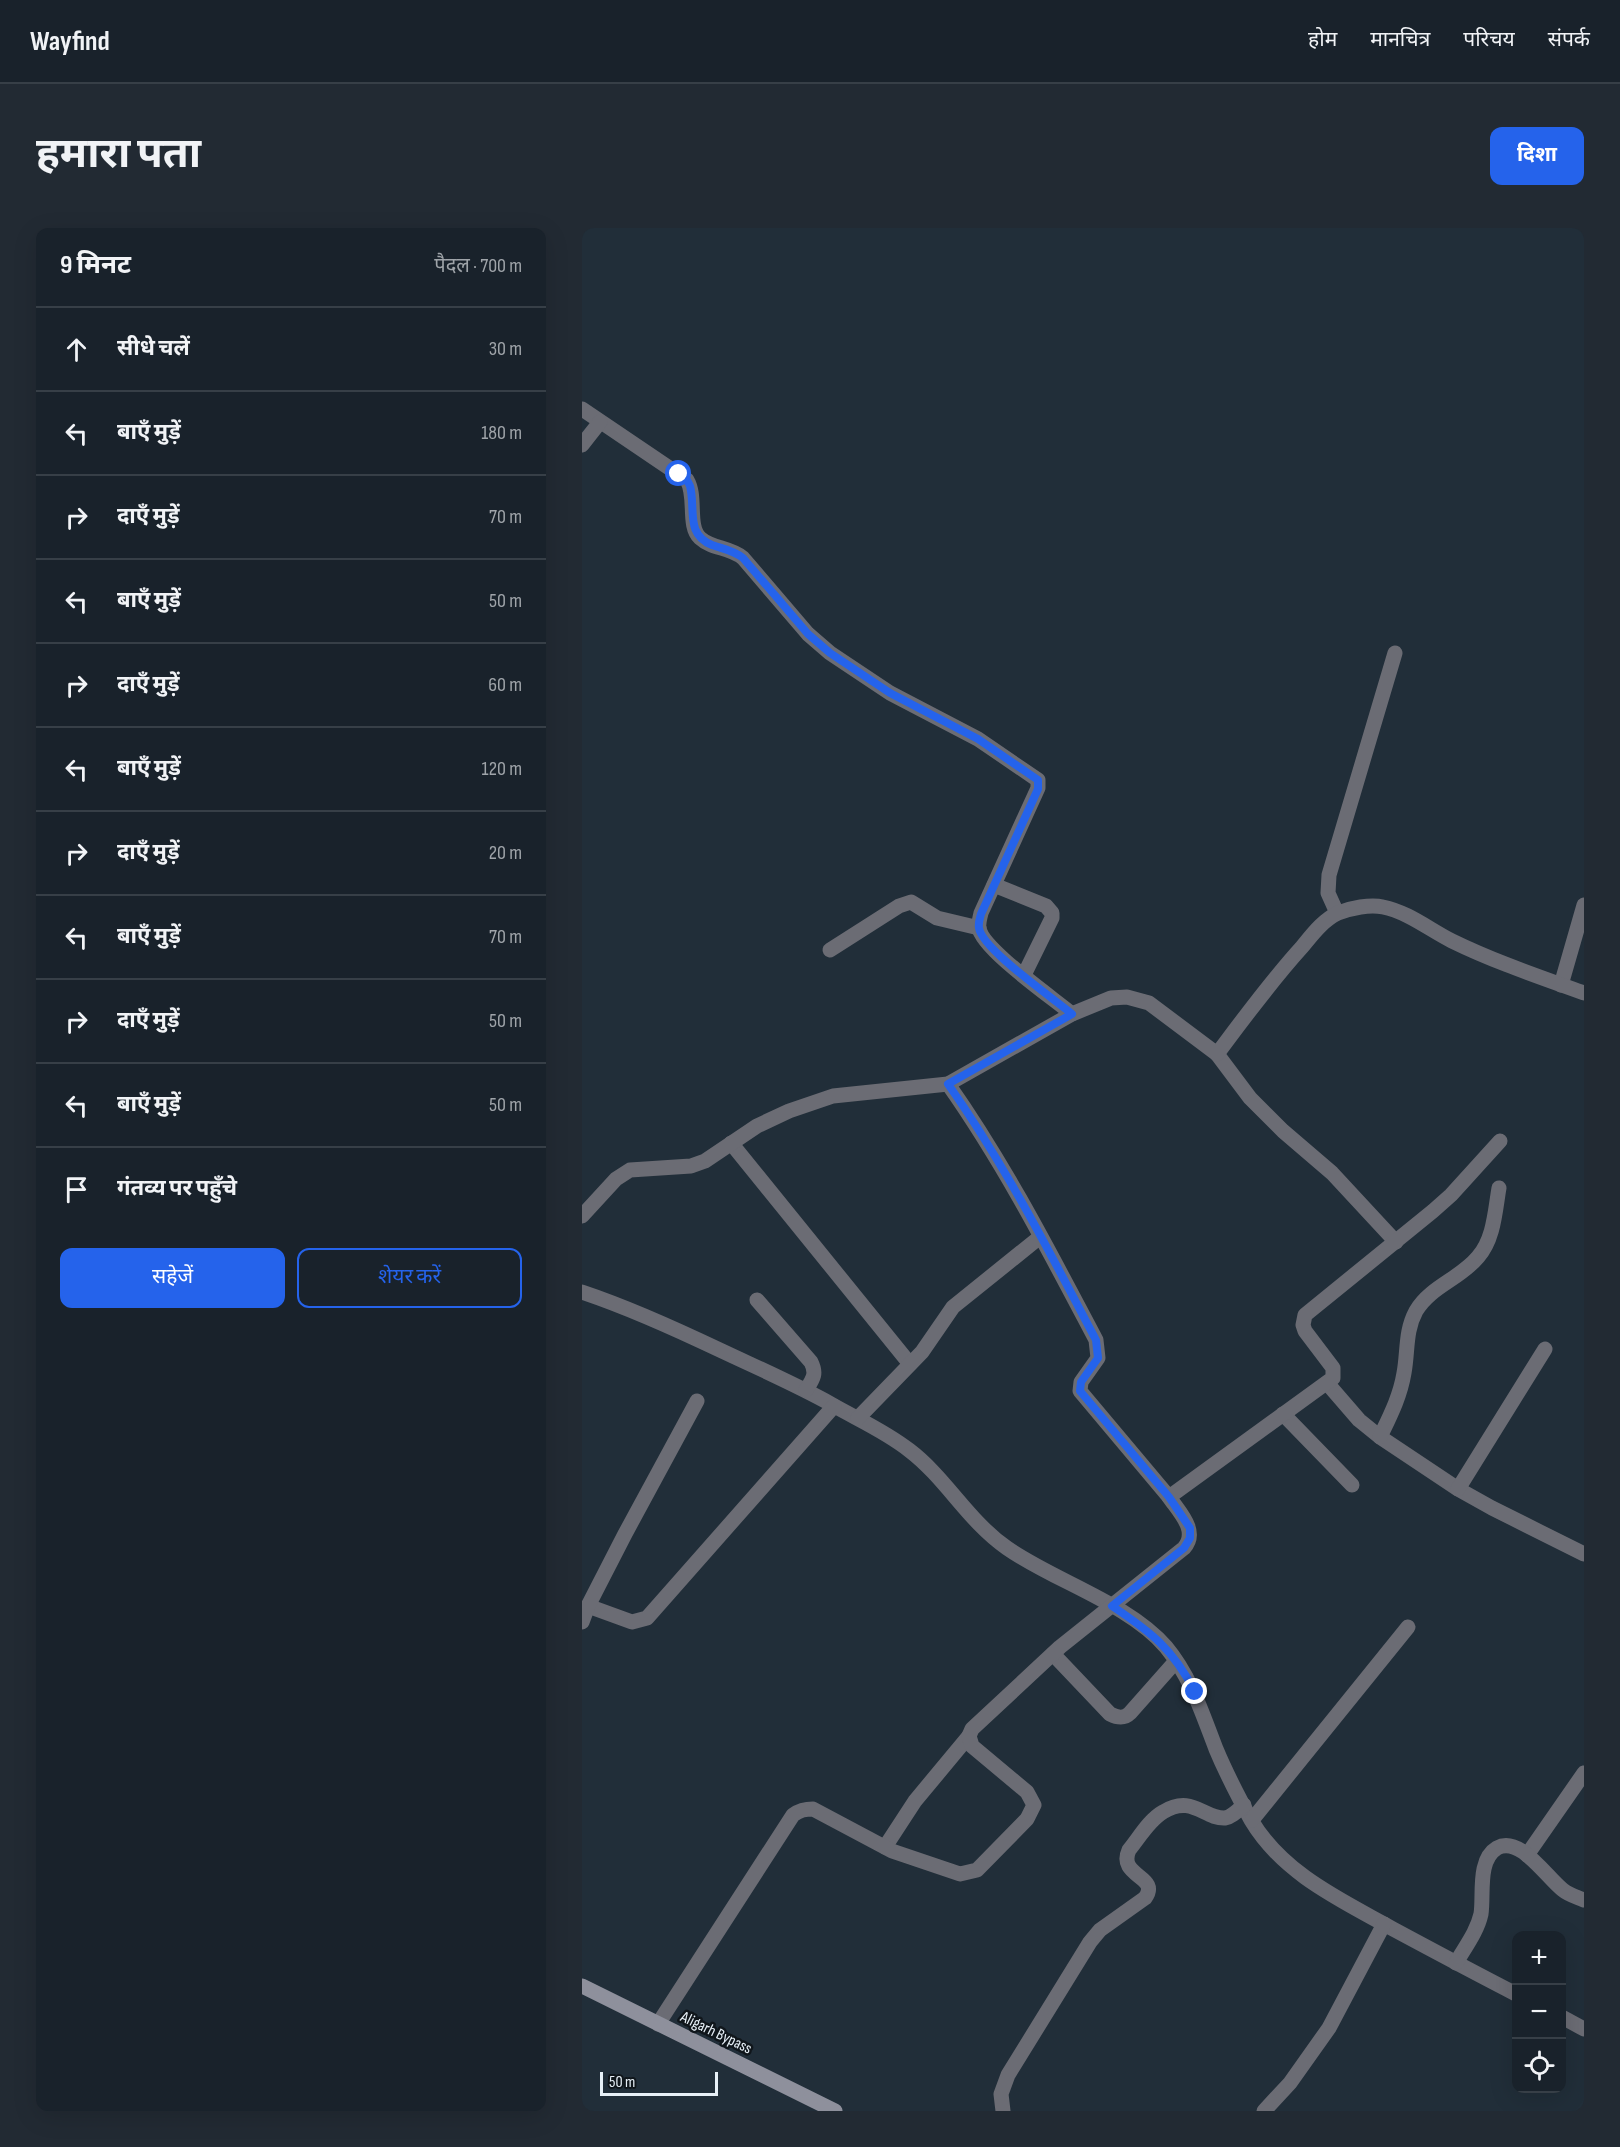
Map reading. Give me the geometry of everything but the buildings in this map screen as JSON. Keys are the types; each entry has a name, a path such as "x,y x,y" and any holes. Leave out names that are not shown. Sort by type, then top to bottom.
{"main road":[{"name":"Aligarh Bypass","path":"582,1986 835,2111"}],"street":[{"path":"582,410 687,480 692,494 694,527 697,535 704,541 730,550 743,558 808,634 830,653 890,693 978,739 1038,780 1038,789 993,885 981,914 979,928 984,939 996,954 1072,1014"},
{"path":"582,445 600,422"},
{"path":"1337,914 1328,893 1329,875 1395,654"},
{"path":"993,885 1046,906 1052,914 1024,975"},
{"path":"830,950 899,906 911,902 938,918 979,928"},
{"path":"1561,985 1584,905"},
{"path":"1217,1054 1277,975 1319,927 1337,914 1370,906 1399,912 1452,942 1584,993"},
{"path":"582,1216 623,1173 640,1168 691,1166 705,1161 750,1130 789,1111 833,1095 948,1084 1072,1014 1111,998 1128,997 1140,999 1161,1010 1217,1054 1250,1098 1283,1131 1332,1173 1396,1242"},
{"path":"885,1847 915,1801 977,1724 1053,1654 1188,1543 1191,1534 1190,1528 1169,1497 1080,1391 1081,1382 1096,1363 1098,1349 1096,1340 976,1124 948,1084"},
{"path":"1169,1497 1333,1378 1333,1368 1305,1331 1303,1325 1305,1315 1450,1195 1500,1141"},
{"path":"730,1143 910,1365"},
{"path":"1380,1437 1402,1388 1409,1328 1416,1311 1434,1290 1479,1257 1488,1242 1499,1188"},
{"path":"858,1418 928,1344 953,1307 1040,1237"},
{"path":"582,1292 657,1321 806,1390 895,1440 928,1466 947,1485 981,1527 1010,1551 1112,1606 1165,1645 1195,1692 1218,1752 1252,1820 1280,1858 1328,1893 1512,1992"},
{"path":"757,1300 812,1362 815,1372 806,1390"},
{"path":"1458,1489 1545,1349"},
{"path":"1327,1383 1359,1420 1380,1437 1458,1489 1492,1509 1584,1554"},
{"path":"582,1622 588,1606 697,1401"},
{"path":"588,1606 624,1620 639,1621 647,1618 834,1406"},
{"path":"1283,1414 1352,1485"},
{"path":"1252,1820 1408,1627"},
{"path":"1053,1654 1110,1713 1120,1718 1130,1713 1176,1661"},
{"path":"658,2024 793,1815 805,1809 813,1809 885,1847 951,1872 960,1874 977,1870 1027,1819 1034,1805 1027,1792 975,1750 969,1736"},
{"path":"1527,1855 1584,1773"},
{"path":"1003,2111 1001,2094 1008,2075 1090,1941 1100,1930 1148,1894 1149,1886 1128,1865 1129,1850 1163,1811 1189,1806 1225,1818 1244,1805"},
{"path":"1456,1963 1478,1923 1488,1858 1497,1848 1514,1847 1527,1855 1564,1890 1584,1900"},
{"path":"1263,2111 1290,2083 1329,2028 1384,1924"},
{"path":"1566,2019 1584,2029"}],"route":[{"path":"679,474 687,480 690,486 694,527 697,535 704,541 730,550 743,558 808,634 830,653 890,693 978,739 1038,780 1038,789 993,885 979,920 979,928 984,939 996,954 1072,1014 948,1084 976,1124 1096,1340 1098,1358 1081,1382 1080,1391 1169,1497 1190,1528 1190,1538 1184,1548 1112,1606 1165,1645 1195,1692"}]}
